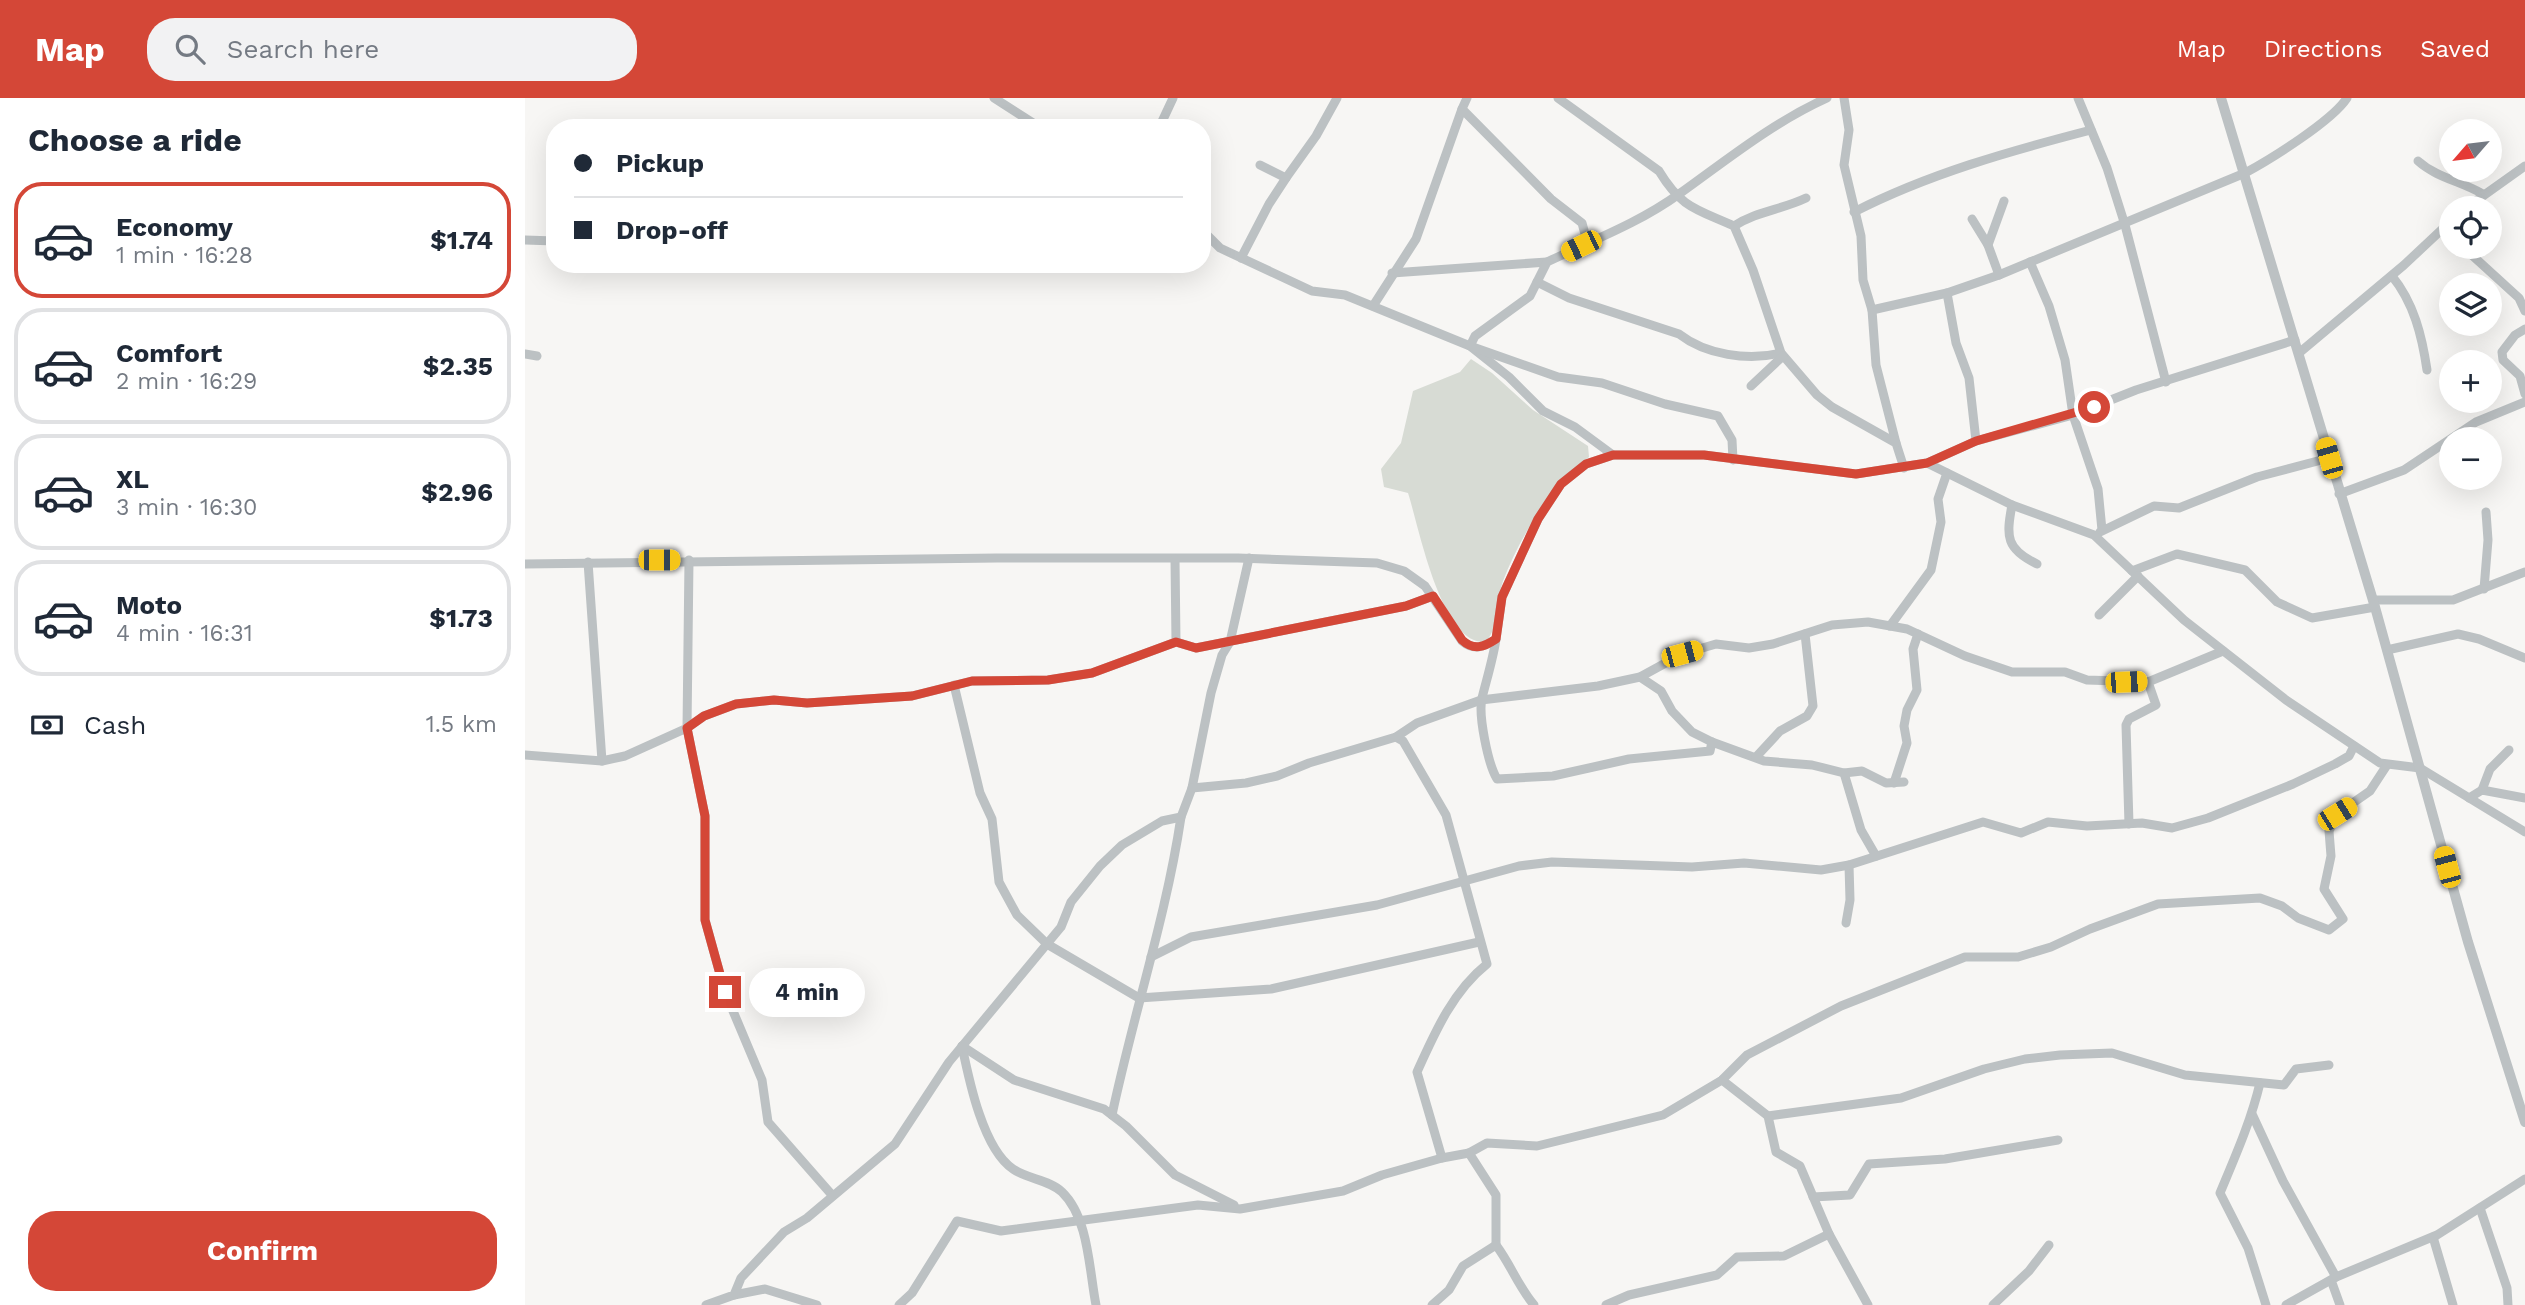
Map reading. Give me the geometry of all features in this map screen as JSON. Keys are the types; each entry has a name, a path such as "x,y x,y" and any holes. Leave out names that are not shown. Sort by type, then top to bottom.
{"street":[{"path":"994,98 1027,119"},
{"path":"1163,119 1173,98"},
{"path":"1241,258 1269,204 1337,98"},
{"path":"1373,306 1416,239 1467,98"},
{"path":"1559,98 1659,171 1669,188 1687,207 1734,226 1753,270 1782,354 1817,395 1832,407 1896,443"},
{"path":"1392,273 1547,262 1588,245 1678,195 1725,158 1827,98"},
{"path":"1844,98 1849,130 1844,165 1861,236 1863,280 1872,310 1876,365 1904,468"},
{"path":"2078,98 2125,225 2166,382"},
{"path":"2221,98 2374,603 2468,942 2525,1122"},
{"path":"1872,310 1947,293 1999,275 2245,173 2278,155 2339,110 2347,98"},
{"path":"1462,109 1551,199 1582,223 1588,245"},
{"path":"1854,212 1896,191 2013,151 2091,130"},
{"path":"2419,161 2433,174 2460,180 2483,194"},
{"path":"1260,165 1286,178"},
{"path":"2481,196 2522,169 2525,182"},
{"path":"1734,226 1753,213 1780,210 1806,198"},
{"path":"1988,245 2004,201"},
{"path":"1972,219 1988,245 1999,275"},
{"path":"2299,353 2392,276 2439,231"},
{"path":"1211,239 1220,248 1312,291 1345,295 1470,346 1558,377 1602,383 1665,404 1719,416 1732,440 1733,460"},
{"path":"525,240 546,241"},
{"path":"2476,259 2519,298 2525,311"},
{"path":"1470,346 1475,336 1530,296 1547,262"},
{"path":"2030,262 2049,306 2065,360 2073,415 2098,489 2098,533"},
{"path":"2392,276 2410,306 2422,335 2427,370"},
{"path":"1537,282 1569,298 1679,334 1694,345 1761,358 1782,354"},
{"path":"1947,293 1956,343 1969,378 1976,441"},
{"path":"2525,328 2515,335 2502,352 2503,360 2520,376 2525,394"},
{"path":"1712,742 1710,751 1629,760 1553,776 1497,779 1488,755 1481,700 1489,680 1502,597 1538,519 1561,484 1586,464 1613,455 1704,455 1856,474 1904,468 1927,463 1976,441 2073,415 2295,340"},
{"path":"1470,346 1509,377 1543,411 1575,427 1613,455"},
{"path":"525,354 537,356"},
{"path":"1751,386 1782,354"},
{"path":"2339,494 2404,470 2476,422 2525,402"},
{"path":"2098,533 2154,506 2179,508 2257,477 2329,458"},
{"path":"1927,463 2012,505 2098,533 2135,574 2184,620 2286,700 2354,746 2388,765 2420,768 2525,832"},
{"path":"1890,626 1931,570 1941,522 1938,499 1947,473"},
{"path":"2012,505 2008,529 2010,541 2018,555 2037,564"},
{"path":"2484,589 2488,540 2486,512"},
{"path":"2099,615 2135,574 2177,554 2245,570 2277,602 2312,618 2374,603 2453,600 2525,572"},
{"path":"525,564 689,560 1249,558 1377,563 1403,571 1433,596 1468,646 1478,648 1496,639"},
{"path":"1112,1115 1174,865 1181,817 1192,788 1211,693 1230,642 1249,558"},
{"path":"1175,559 1176,642"},
{"path":"689,560 687,728 705,816 705,920 725,992 762,1080 768,1122 832,1195"},
{"path":"588,562 602,761"},
{"path":"525,755 602,761 625,756 687,728 704,716 736,704 774,700 807,703 912,696 972,681 1048,680 1092,673 1176,642 1196,648 1230,642 1406,606 1433,596"},
{"path":"1192,788 1246,783 1277,776 1309,763 1396,737 1417,723 1481,700 1598,686 1640,677 1682,654 1716,644 1749,648 1832,625 1868,622 1890,626 1918,634 1965,656 2012,672 2065,672 2087,680 2147,681 2223,651"},
{"path":"1756,757 1780,732 1807,716 1812,706 1805,634"},
{"path":"1894,782 1907,743 1904,726 1907,709 1917,690 1913,649 1918,634"},
{"path":"2386,650 2458,634 2480,639 2525,658"},
{"path":"1640,677 1661,691 1672,711 1692,732 1712,742 1764,761 1826,767 1844,773 1862,771 1886,783 1905,782"},
{"path":"2129,824 2126,725 2129,719 2156,705 2157,700 2147,681"},
{"path":"954,685 980,793 992,820 999,882 1017,915 1047,944 1139,998 1271,989 1479,942"},
{"path":"1396,737 1403,741 1445,815 1487,964 1470,978 1465,990 1443,1015 1417,1072 1442,1158"},
{"path":"1151,957 1191,937 1377,905 1519,866 1552,862 1692,867 1744,863 1821,870 1849,865 1983,822 2021,833 2049,822 2087,826 2129,824 2172,828 2208,818 2335,764 2349,756 2354,746"},
{"path":"2469,798 2482,790 2490,768 2509,750"},
{"path":"899,1305 912,1293 957,1221 1001,1231 1198,1205 1240,1209 1343,1191 1381,1175 1469,1153 1487,1143 1537,1146 1663,1115 1722,1080 1747,1055 1841,1006 1965,957 2018,957 2051,947 2090,929 2158,904 2260,898 2282,906 2298,918 2329,930 2343,919 2324,889 2331,856 2329,831 2337,814 2371,791 2388,765"},
{"path":"1844,773 1861,830 1876,856"},
{"path":"2482,790 2525,798"},
{"path":"734,1296 741,1278 784,1232 807,1218 895,1144 962,1046 1061,926 1080,890 1100,866 1122,845 1162,821 1181,817"},
{"path":"1846,923 1850,900 1849,865"},
{"path":"962,1046 1014,1080 1104,1109 1175,1175 1240,1209"},
{"path":"962,1046 971,1086 985,1126 1002,1158 1013,1169 1062,1191 1080,1220 1096,1305"},
{"path":"1768,1116 1846,1108 1901,1098 1984,1069 2025,1059 2060,1055 2112,1053 2185,1075 2284,1085 2296,1069 2329,1065"},
{"path":"1722,1080 1768,1116 1776,1152 1800,1167 1829,1234 1868,1305"},
{"path":"2260,1083 2252,1114 2242,1132 2220,1193 2248,1248 2266,1305"},
{"path":"2252,1114 2334,1279 2340,1305"},
{"path":"1813,1197 1850,1195 1869,1164 1945,1159 2058,1140"},
{"path":"1469,1153 1496,1195 1496,1245 1507,1259 1517,1285 1534,1305"},
{"path":"2286,1305 2334,1279 2433,1237 2525,1179"},
{"path":"2480,1208 2507,1288 2508,1305"},
{"path":"1606,1305 1629,1295 1717,1275 1737,1256 1784,1255 1829,1234"},
{"path":"2433,1237 2453,1305"},
{"path":"1432,1305 1449,1290 1463,1266 1496,1245"},
{"path":"1993,1305 2029,1271 2049,1245"},
{"path":"706,1305 765,1289 817,1305"}],"shaded area":[{"path":"1471,359 1492,373 1533,410 1588,446 1589,457 1562,483 1538,513 1518,547 1503,581 1496,621 1486,642 1470,638 1456,625 1444,606 1434,582 1408,493 1384,487 1381,469 1401,443 1413,391 1460,372"}],"route":[{"path":"725,992 705,920 705,816 687,728 704,716 736,704 774,700 807,703 912,696 972,681 1048,680 1092,673 1176,642 1196,648 1230,642 1406,606 1433,596 1462,640 1468,646 1478,648 1496,639 1502,597 1538,519 1561,484 1586,464 1613,455 1704,455 1856,474 1927,463 1976,441 2094,407"}]}
